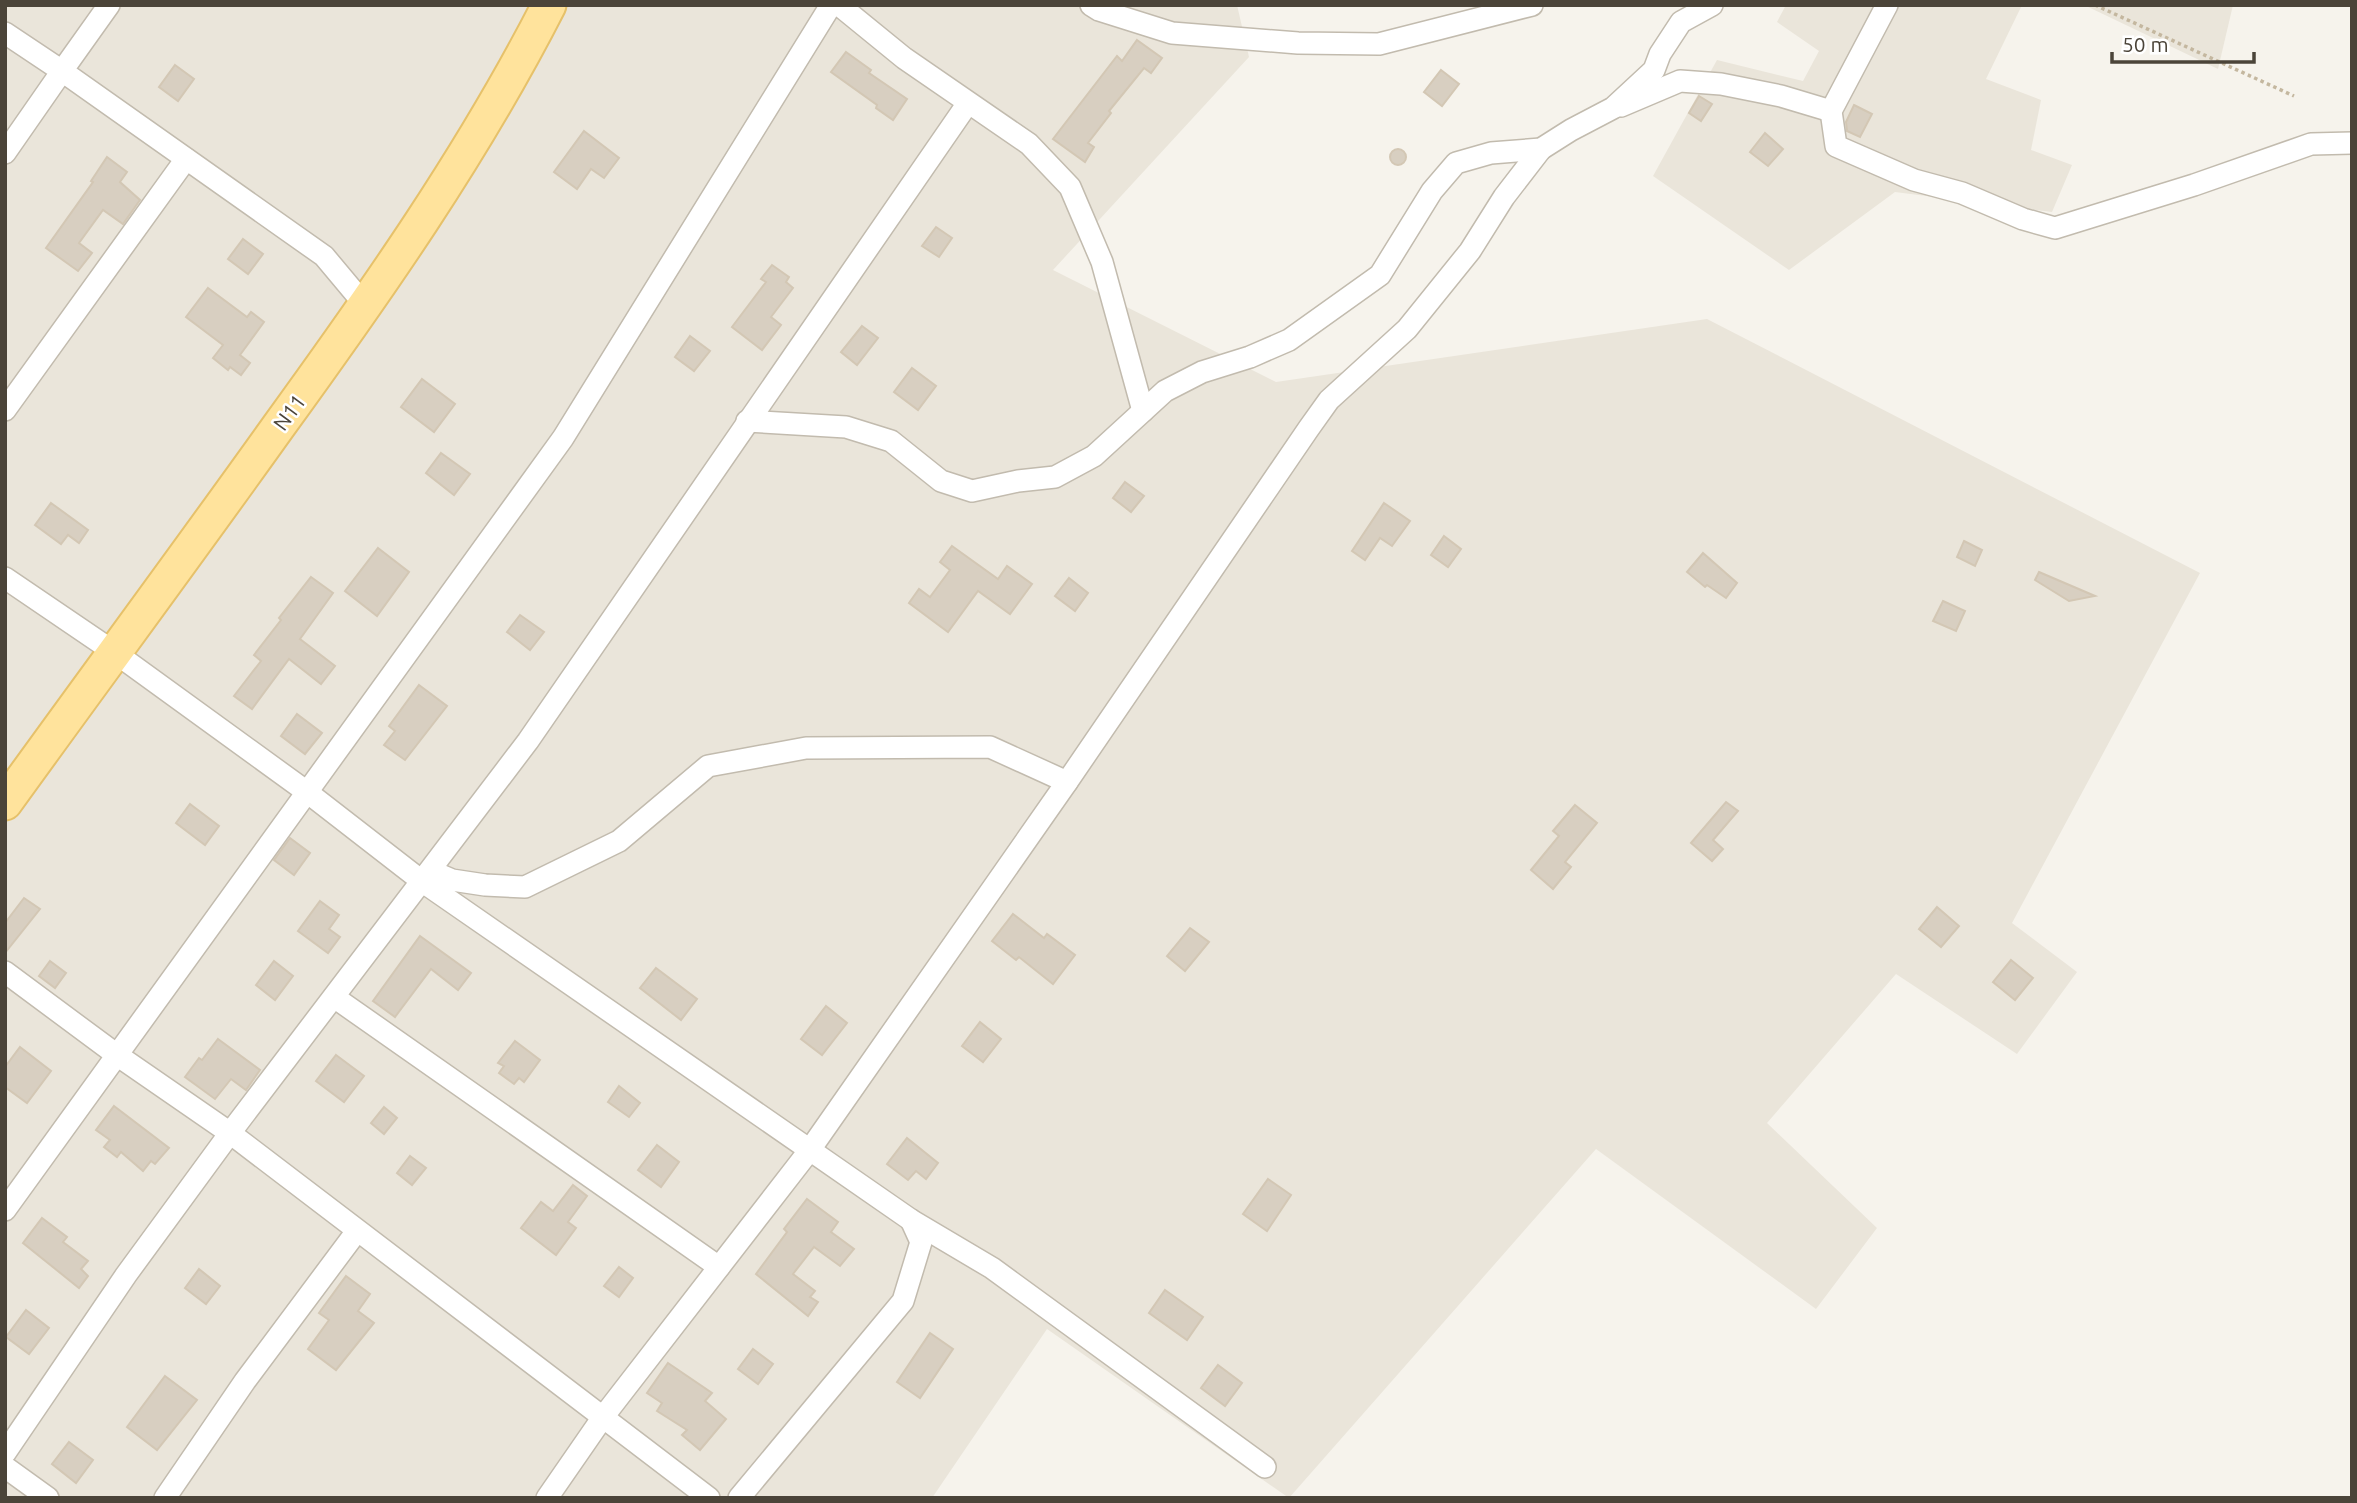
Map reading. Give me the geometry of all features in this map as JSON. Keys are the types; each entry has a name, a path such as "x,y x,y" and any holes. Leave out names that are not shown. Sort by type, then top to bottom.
{"main road":[{"name":"N11","path":"5,803 365,305 520,63 549,5"}],"street":[{"path":"5,153 109,5"},
{"path":"5,1210 562,438 831,5"},
{"path":"839,5 904,58 1029,144 1070,187 1102,262 1143,411"},
{"path":"1091,5 1099,10 1172,33 1298,43 1378,44 1532,5"},
{"path":"1613,108 1654,70 1660,54 1681,22 1712,5"},
{"path":"1887,5 1831,111 1836,146 1914,180 1962,193 2023,219 2056,228 2194,185 2311,144 2352,143"},
{"path":"5,33 324,256 365,305"},
{"path":"547,1498 603,1417 809,1151 1329,400 1407,329 1470,251 1504,197 1541,149 1613,108 1680,81 1721,84 1781,96 1831,111"},
{"path":"5,1453 126,1275 230,1133 528,741 968,103"},
{"path":"747,421 846,427 891,441 941,481 972,491 1018,481 1055,477 1094,456 1165,391 1185,379 1250,357 1289,340 1380,275 1432,191 1456,163 1491,153 1541,149"},
{"path":"5,410 186,159"},
{"path":"5,578 114,652 809,1151 911,1220 992,1268 1265,1467"},
{"path":"427,877 525,887 619,841 708,766 806,748 990,747 1067,782"},
{"path":"5,972 117,1055 230,1133 709,1498"},
{"path":"334,997 719,1267"},
{"path":"739,1498 903,1301 921,1242 911,1220"},
{"path":"165,1498 245,1381 357,1231"},
{"path":"5,1467 48,1498"}],"path":[{"path":"2095,5 2294,96"}],"shaded area":[{"path":"5,5 1237,5 1249,57 1053,270 1276,382 1707,319 2200,573 2012,923 2077,972 2017,1054 1896,974 1767,1123 1877,1228 1816,1309 1596,1149 1289,1498 1047,1329 932,1498 5,1498"},
{"path":"1786,5 2022,5 1986,79 2041,100 2031,150 2072,165 2052,212 1895,192 1789,270 1653,176 1717,60 1803,81 1819,51 1777,22"},
{"path":"2084,5 2233,5 2218,69"}],"building":[{"path":"1137,40 1162,58 1151,73 1144,68 1109,111 1111,113 1088,143 1094,147 1085,162 1053,139 1117,56 1122,61"},
{"path":"846,52 871,70 869,73 907,99 893,120 831,72"},
{"path":"175,65 194,79 178,101 159,87"},
{"path":"1441,70 1459,84 1442,106 1424,92"},
{"path":"1699,96 1712,104 1701,121 1689,113"},
{"path":"1854,105 1872,114 1860,137 1847,131 1846,122"},
{"path":"584,131 619,158 604,178 591,169 577,189 554,172"},
{"path":"1765,133 1783,149 1768,166 1750,152"},
{"path":"1398,149 1404,151 1404,163 1398,165 1392,163 1390,157 1392,151"},
{"path":"107,157 127,172 120,182 140,200 123,224 103,210 79,243 92,253 78,271 46,248 93,182 91,181"},
{"path":"936,227 952,238 939,257 922,246"},
{"path":"243,239 263,254 248,274 228,259"},
{"path":"772,265 789,277 786,282 793,288 771,317 781,325 762,350 732,327 766,282 761,279"},
{"path":"208,288 247,317 251,312 264,322 240,355 250,363 241,375 230,367 228,370 213,358 223,345 186,317"},
{"path":"862,326 878,338 857,365 841,352"},
{"path":"690,336 710,351 694,371 675,357"},
{"path":"912,368 936,386 918,410 894,392"},
{"path":"422,379 455,404 434,432 401,407"},
{"path":"441,453 470,474 454,495 426,473"},
{"path":"1125,482 1144,496 1131,512 1113,498"},
{"path":"51,503 88,530 79,543 68,535 61,544 35,525"},
{"path":"1384,503 1410,521 1392,546 1380,538 1365,560 1352,551"},
{"path":"1444,536 1461,549 1448,567 1431,555"},
{"path":"1964,541 1982,550 1975,566 1957,557"},
{"path":"952,546 998,579 1007,566 1032,584 1010,614 978,591 948,632 909,603 919,589 930,597 950,570 940,562"},
{"path":"378,548 409,572 377,616 345,591"},
{"path":"1703,553 1737,583 1726,598 1707,585 1705,587 1687,572"},
{"path":"2039,572 2095,596 2069,601 2035,580"},
{"path":"311,577 333,593 300,639 335,666 321,684 289,659 252,709 234,696 261,661 254,655"},
{"path":"1069,578 1088,593 1075,611 1055,596"},
{"path":"1943,601 1965,611 1956,631 1933,621"},
{"path":"520,615 544,632 530,650 507,632"},
{"path":"419,685 447,706 405,760 384,745 395,731 389,726"},
{"path":"297,714 322,733 305,754 281,736"},
{"path":"1726,802 1738,811 1713,840 1723,849 1712,861 1691,843"},
{"path":"190,804 219,826 205,845 176,823"},
{"path":"1575,805 1597,823 1565,862 1571,867 1553,889 1531,870 1559,836 1553,831"},
{"path":"290,838 310,853 294,875 274,860"},
{"path":"24,898 40,909 5,953 5,923"},
{"path":"320,901 339,915 329,929 340,937 328,953 298,931"},
{"path":"1937,907 1959,926 1941,947 1919,929"},
{"path":"1013,914 1044,938 1047,934 1075,955 1053,984 1019,957 1016,960 992,941"},
{"path":"1190,928 1209,942 1185,971 1167,956"},
{"path":"420,936 471,973 458,990 431,969 395,1017 373,1001"},
{"path":"2011,960 2033,978 2015,1000 1993,982"},
{"path":"50,961 66,973 55,988 39,976"},
{"path":"274,961 293,976 275,1000 256,985"},
{"path":"656,968 697,999 681,1020 640,988"},
{"path":"826,1006 847,1023 822,1055 801,1039"},
{"path":"980,1022 1001,1039 983,1062 962,1046"},
{"path":"218,1039 260,1070 246,1090 231,1079 215,1099 185,1077"},
{"path":"515,1041 540,1060 524,1082 519,1078 514,1084 499,1073 504,1066 498,1063"},
{"path":"20,1047 51,1071 27,1103 5,1087 5,1067"},
{"path":"336,1055 364,1076 344,1102 316,1081"},
{"path":"619,1086 640,1103 629,1117 608,1102"},
{"path":"114,1106 169,1148 155,1164 151,1161 143,1171 121,1152 117,1157 104,1147 110,1140 96,1130"},
{"path":"384,1107 397,1118 384,1134 371,1123"},
{"path":"907,1138 938,1163 926,1179 916,1171 908,1180 887,1164"},
{"path":"657,1145 679,1162 661,1187 638,1170"},
{"path":"410,1156 426,1168 412,1185 397,1173"},
{"path":"1268,1179 1291,1195 1267,1231 1243,1214"},
{"path":"573,1185 587,1196 568,1222 576,1228 556,1255 521,1228 541,1202 553,1211"},
{"path":"807,1199 838,1222 831,1232 854,1249 840,1266 814,1247 793,1274 815,1291 810,1297 818,1302 808,1316 756,1274 787,1232 784,1229"},
{"path":"42,1218 67,1237 63,1242 88,1261 81,1269 88,1276 79,1288 23,1243"},
{"path":"619,1267 633,1278 619,1297 604,1286"},
{"path":"199,1269 220,1286 206,1304 185,1288"},
{"path":"346,1276 370,1294 358,1311 374,1323 336,1370 308,1349 329,1320 319,1313"},
{"path":"1165,1290 1203,1317 1187,1340 1149,1313"},
{"path":"26,1310 49,1328 29,1354 6,1337"},
{"path":"930,1333 953,1349 920,1398 897,1382"},
{"path":"753,1349 773,1364 758,1384 738,1369"},
{"path":"668,1363 712,1393 705,1401 726,1419 700,1450 682,1435 687,1430 657,1411 662,1403 647,1393"},
{"path":"1218,1365 1242,1383 1225,1406 1201,1388"},
{"path":"165,1376 197,1400 157,1450 127,1427"},
{"path":"69,1442 93,1460 76,1483 52,1464"}]}
